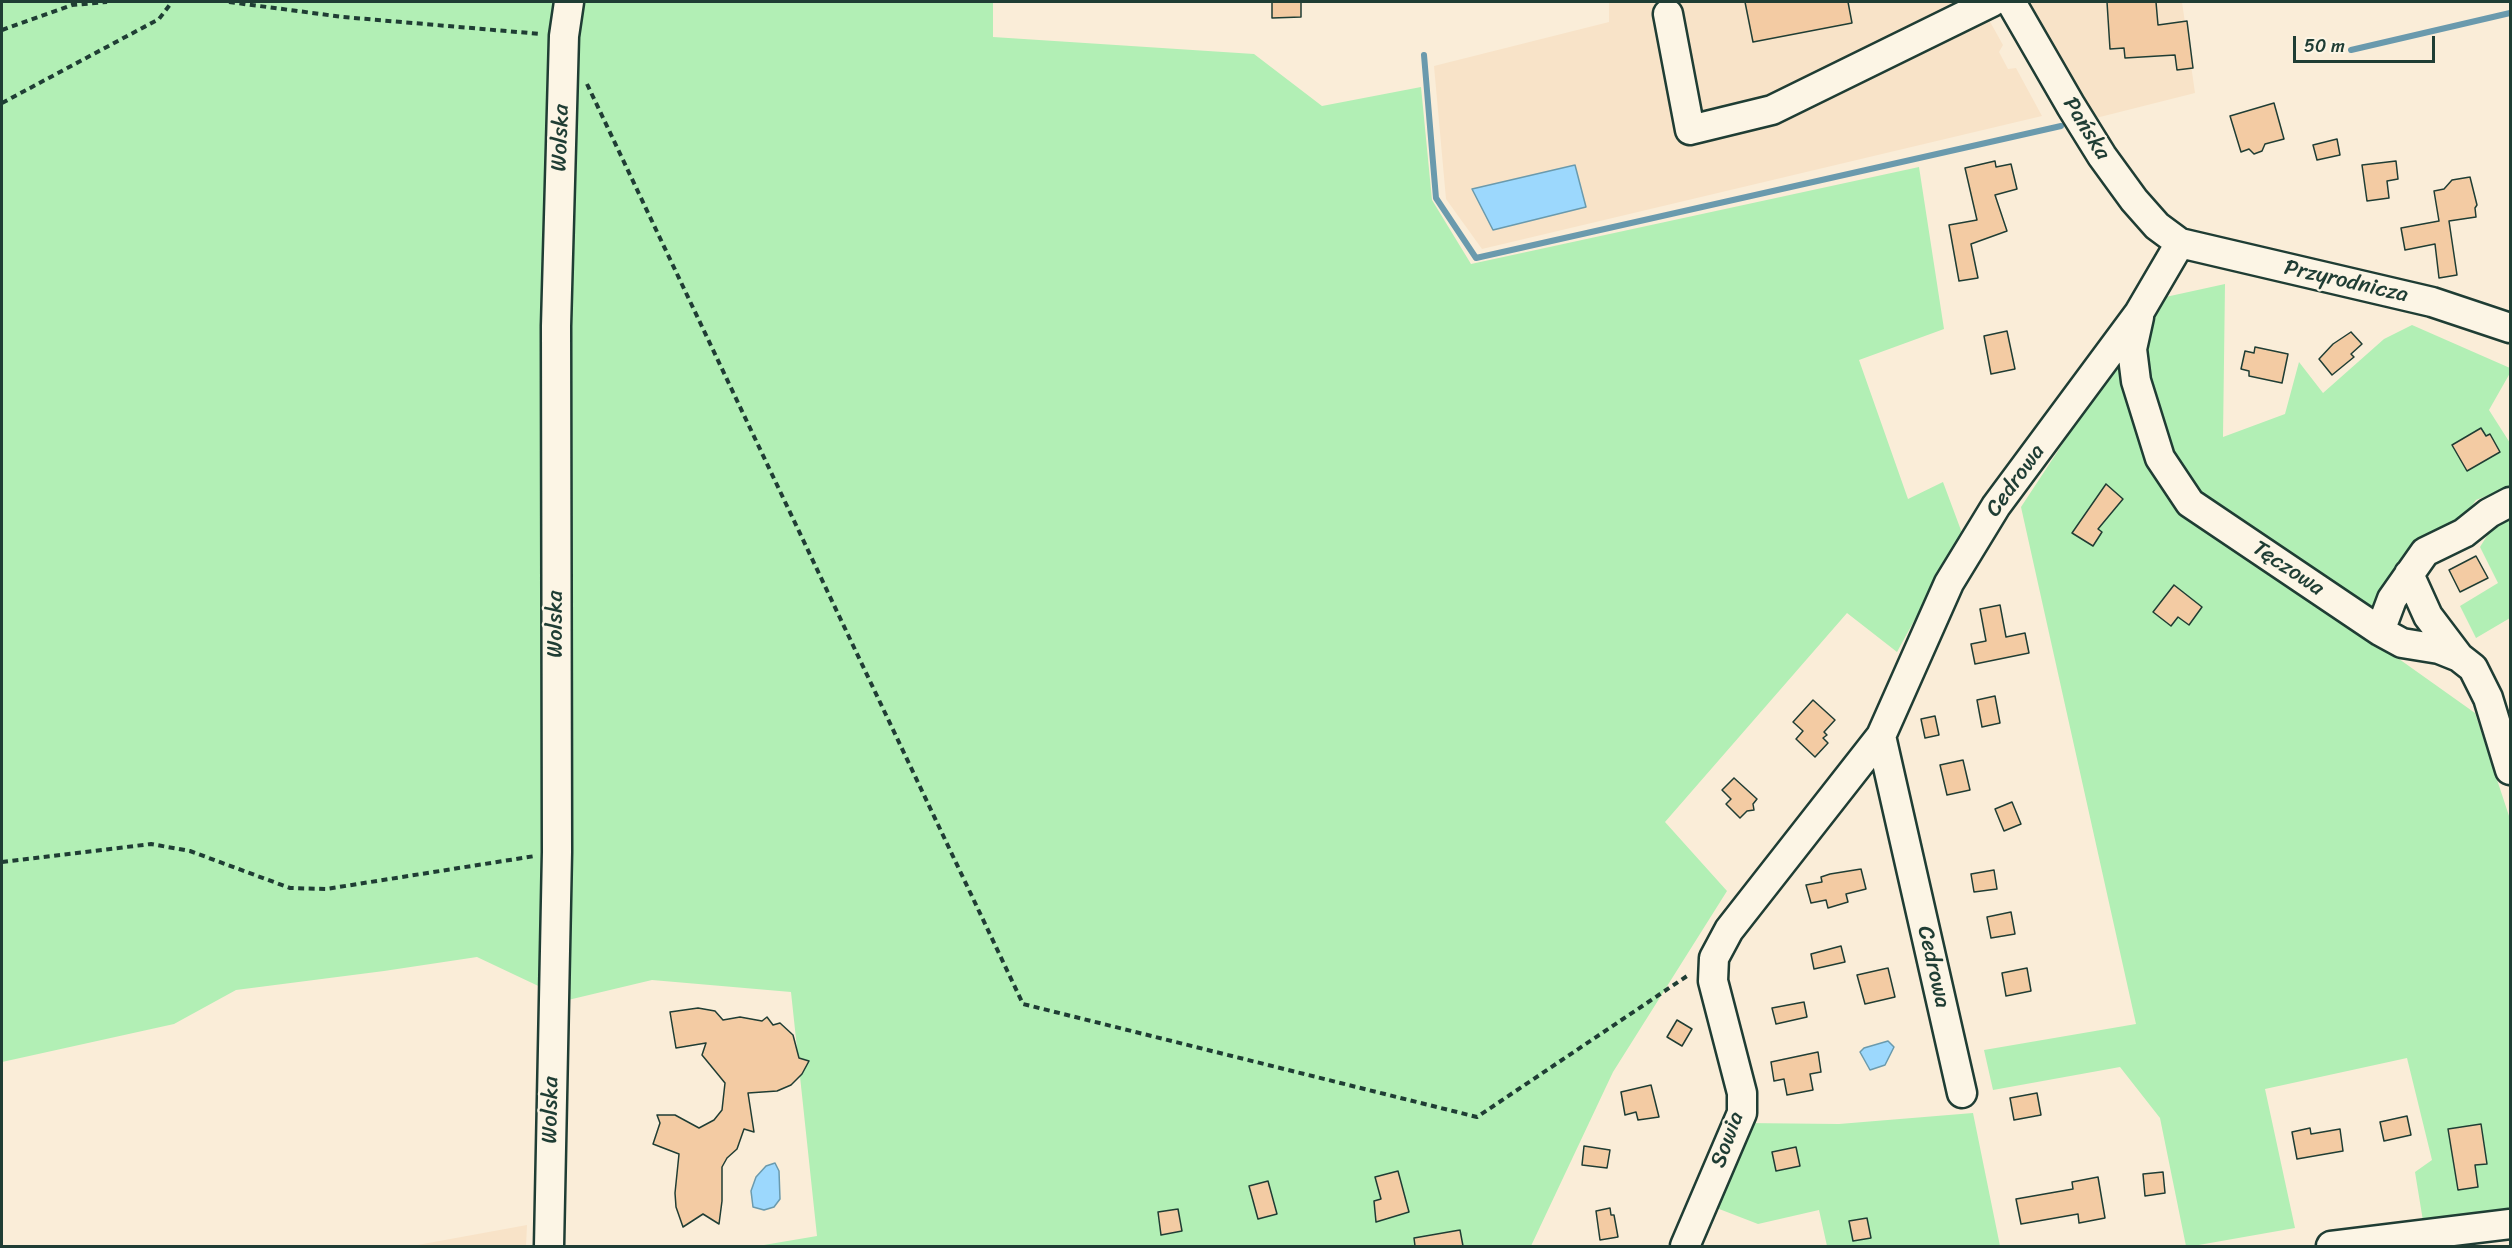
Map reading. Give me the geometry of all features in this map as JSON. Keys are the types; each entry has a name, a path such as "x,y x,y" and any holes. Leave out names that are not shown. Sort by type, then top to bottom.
{"street":[{"name":"Wolska","path":"549,1246 557,852 555,326 564,36 569,2"},
{"path":"1668,14 1690,130 1772,110 1992,2"},
{"name":"Pańska","path":"2011,2 2102,156 2134,200 2157,226 2180,243"},
{"name":"Cedrowa","path":"1714,958 1730,930 1881,736 1949,582 1996,506 2139,313 2180,243"},
{"name":"Przyrodnicza","path":"2180,243 2410,296 2511,328"},
{"name":"Tęczowa","path":"2139,313 2132,349 2136,381 2160,458 2190,503 2380,631 2402,643 2439,649 2459,657"},
{"path":"2380,631 2392,599 2425,552 2464,532 2489,513 2511,502"},
{"path":"2409,574 2428,616 2459,657 2473,668 2488,698 2511,770"},
{"name":"Cedrowa","path":"1881,736 1962,1093"},
{"name":"Sowia","path":"1685,1246 1742,1113 1742,1093 1713,981 1714,958"},
{"path":"2331,1246 2511,1224"}],"path":[{"path":"2,30 72,5 107,2"},
{"path":"2,103 159,19 172,2"},
{"path":"229,2 343,17 564,36"},
{"path":"584,79 1023,1004 1477,1117 1714,958"},
{"path":"2,862 151,844 190,851 290,888 326,889 557,852"}],"shaded area":[{"path":"1609,2 1979,2 2003,45 1999,52 2008,69 2016,68 2042,116 1482,249 1446,199 1434,66 1609,22"},
{"path":"2025,2 2182,2 2195,93 2092,119"},
{"path":"527,1225 526,1246 412,1246"}],"green space":[{"path":"2,2 993,2 993,37 1254,54 1322,106 1421,87 1432,200 1471,264 1919,167 1944,329 1859,360 1908,499 1943,482 1962,533 1897,652 1847,613 1665,822 1727,891 1613,1072 1531,1246 758,1246 817,1236 791,992 652,980 568,1000 477,957 236,990 174,1024 2,1062"},
{"path":"2225,284 2223,437 2285,414 2299,362 2323,393 2384,339 2412,325 2510,368 2510,373 2489,410 2510,443 2510,487 2476,500 2434,561 2404,579 2405,612 2355,606 2208,504 2152,438 2144,326 2161,298"},
{"path":"2123,352 2181,504 2475,713 2510,819 2510,1211 2423,1221 2415,1172 2432,1160 2407,1058 2265,1089 2295,1228 2193,1246 2186,1246 2160,1118 2120,1067 1993,1090 1984,1050 2136,1024 2021,507"},
{"path":"2510,514 2510,618 2476,638 2460,606 2498,583 2480,547 2495,523"},
{"path":"1973,1113 2000,1246 1827,1246 1819,1210 1758,1224 1714,1207 1744,1123 1839,1124"}],"water":[{"path":"1575,165 1586,207 1493,230 1472,189"},
{"path":"1888,1041 1894,1047 1885,1065 1870,1070 1860,1052 1864,1048"},
{"path":"775,1163 779,1171 780,1199 774,1207 764,1210 753,1207 751,1191 756,1177 766,1166"}],"building":[{"path":"1272,2 1301,2 1301,17 1272,18"},
{"path":"1745,2 1848,2 1852,23 1753,42"},
{"path":"2107,2 2156,2 2158,25 2187,21 2193,68 2177,70 2175,55 2125,58 2124,48 2110,49"},
{"path":"2274,103 2284,139 2265,144 2262,151 2254,154 2249,149 2241,152 2230,116"},
{"path":"2337,139 2340,155 2317,160 2313,145"},
{"path":"1995,161 1996,167 2011,164 2017,189 1995,195 2007,231 1971,244 1978,278 1959,281 1949,225 1977,220 1965,168"},
{"path":"2396,161 2398,179 2387,181 2389,198 2367,201 2362,165"},
{"path":"2470,177 2477,205 2476,217 2449,221 2457,275 2439,278 2435,244 2405,250 2401,228 2439,221 2434,191 2444,189 2452,180"},
{"path":"2007,331 2015,369 1991,374 1984,336"},
{"path":"2351,332 2362,344 2351,354 2354,357 2332,375 2319,359 2333,344"},
{"path":"2255,347 2288,354 2282,383 2249,376 2249,371 2241,369 2245,351 2254,353"},
{"path":"2481,428 2486,436 2490,434 2500,452 2467,471 2452,445"},
{"path":"2106,484 2123,499 2098,529 2102,532 2093,546 2072,533"},
{"path":"2476,556 2488,578 2460,592 2449,570"},
{"path":"2174,585 2202,607 2189,625 2178,617 2171,626 2153,612"},
{"path":"2000,605 2006,637 2025,633 2029,653 1975,664 1971,644 1986,641 1980,609"},
{"path":"1995,696 2000,723 1982,727 1977,700"},
{"path":"1813,700 1835,720 1824,732 1827,735 1823,738 1828,743 1815,757 1796,739 1803,731 1793,722"},
{"path":"1935,716 1939,735 1925,738 1921,719"},
{"path":"1963,760 1970,790 1947,795 1940,765"},
{"path":"1734,778 1757,799 1753,804 1754,810 1747,811 1740,818 1726,804 1731,799 1722,790"},
{"path":"2012,802 2021,824 2004,831 1995,809"},
{"path":"1861,869 1866,889 1846,894 1848,902 1828,908 1826,900 1811,903 1806,885 1822,882 1821,877 1830,874"},
{"path":"1994,870 1997,889 1974,892 1971,874"},
{"path":"2011,912 2015,934 1991,938 1987,917"},
{"path":"1841,946 1845,962 1814,969 1811,954"},
{"path":"1888,968 1895,997 1865,1004 1857,975"},
{"path":"2027,968 2031,991 2006,996 2002,973"},
{"path":"1804,1002 1807,1017 1776,1024 1772,1008"},
{"path":"698,1008 715,1011 723,1020 740,1017 762,1021 767,1017 773,1025 780,1023 793,1035 799,1058 809,1061 802,1074 791,1085 777,1091 748,1093 754,1132 744,1129 737,1149 727,1158 722,1167 719,1224 703,1214 683,1227 676,1207 675,1193 679,1154 653,1144 660,1123 657,1115 675,1115 699,1128 714,1120 722,1110 725,1083 702,1055 706,1043 676,1048 670,1012"},
{"path":"1677,1020 1692,1029 1682,1046 1667,1037"},
{"path":"1818,1052 1821,1072 1810,1074 1813,1090 1787,1095 1784,1079 1774,1081 1771,1062"},
{"path":"1651,1085 1659,1117 1638,1120 1636,1112 1625,1115 1621,1092"},
{"path":"2037,1093 2041,1115 2014,1120 2010,1098"},
{"path":"2407,1116 2411,1135 2384,1141 2380,1122"},
{"path":"2481,1124 2487,1164 2475,1165 2478,1187 2458,1190 2448,1129"},
{"path":"2310,1128 2311,1134 2340,1129 2343,1151 2297,1159 2292,1132"},
{"path":"1584,1146 1610,1150 1607,1168 1582,1165"},
{"path":"1796,1147 1800,1166 1776,1171 1772,1152"},
{"path":"1398,1171 1409,1212 1376,1222 1374,1201 1381,1199 1375,1177"},
{"path":"2163,1172 2165,1193 2145,1196 2143,1174"},
{"path":"2098,1177 2105,1218 2079,1223 2078,1214 2021,1224 2016,1199 2073,1189 2072,1182"},
{"path":"1268,1181 1277,1214 1258,1219 1249,1186"},
{"path":"1610,1208 1611,1215 1614,1215 1618,1237 1600,1240 1596,1211"},
{"path":"1178,1209 1182,1231 1161,1235 1158,1212"},
{"path":"1867,1218 1871,1238 1853,1241 1849,1221"},
{"path":"1460,1230 1463,1246 1415,1246 1414,1238"}],"waterway":[{"path":"2351,50 2510,13"},
{"path":"1424,55 1436,198 1476,258 2061,126"}]}
